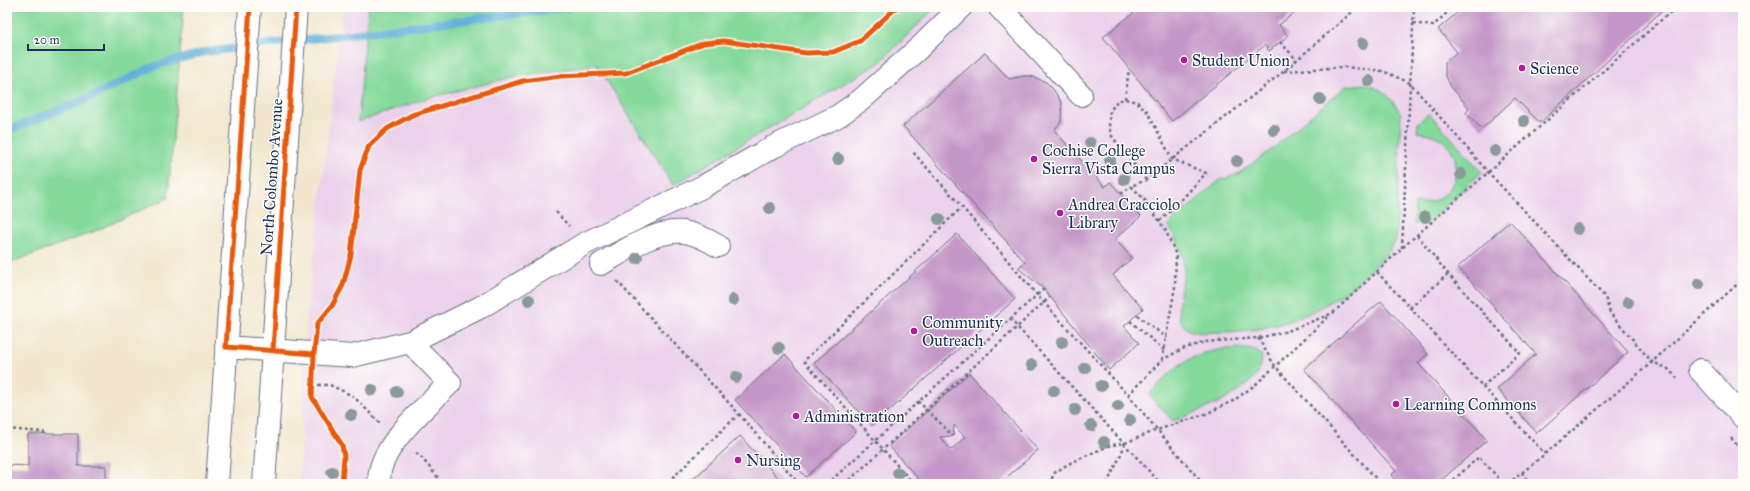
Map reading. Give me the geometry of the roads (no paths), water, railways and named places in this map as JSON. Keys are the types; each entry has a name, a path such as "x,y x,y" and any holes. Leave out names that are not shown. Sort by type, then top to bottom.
{"street":[{"name":"North Colombo Avenue","path":"217,484 250,7"},
{"name":"North Colombo Avenue","path":"264,484 296,7"},
{"path":"226,347 352,356 410,342 481,307 584,244 704,186 773,147 838,116 861,100 920,48 961,7"},
{"path":"999,7 1081,95"},
{"path":"601,264 644,240 667,234 683,232 703,238 718,246"},
{"path":"380,484 378,478 385,456 396,438 450,383 410,342"},
{"path":"1700,370 1743,416"}],"waterway":[{"path":"7,131 82,101 155,66 205,52 571,7"}],"place":[{"name":"Student Union","path":"1184,60"},
{"name":"Science","path":"1522,68"},
{"name":"Cochise College Sierra Vista Campus","path":"1034,159"},
{"name":"Andrea Cracciolo Library","path":"1060,213"},
{"name":"Community Outreach","path":"914,331"},
{"name":"Learning Commons","path":"1396,404"},
{"name":"Administration","path":"796,416"},
{"name":"Nursing","path":"738,460"}]}
